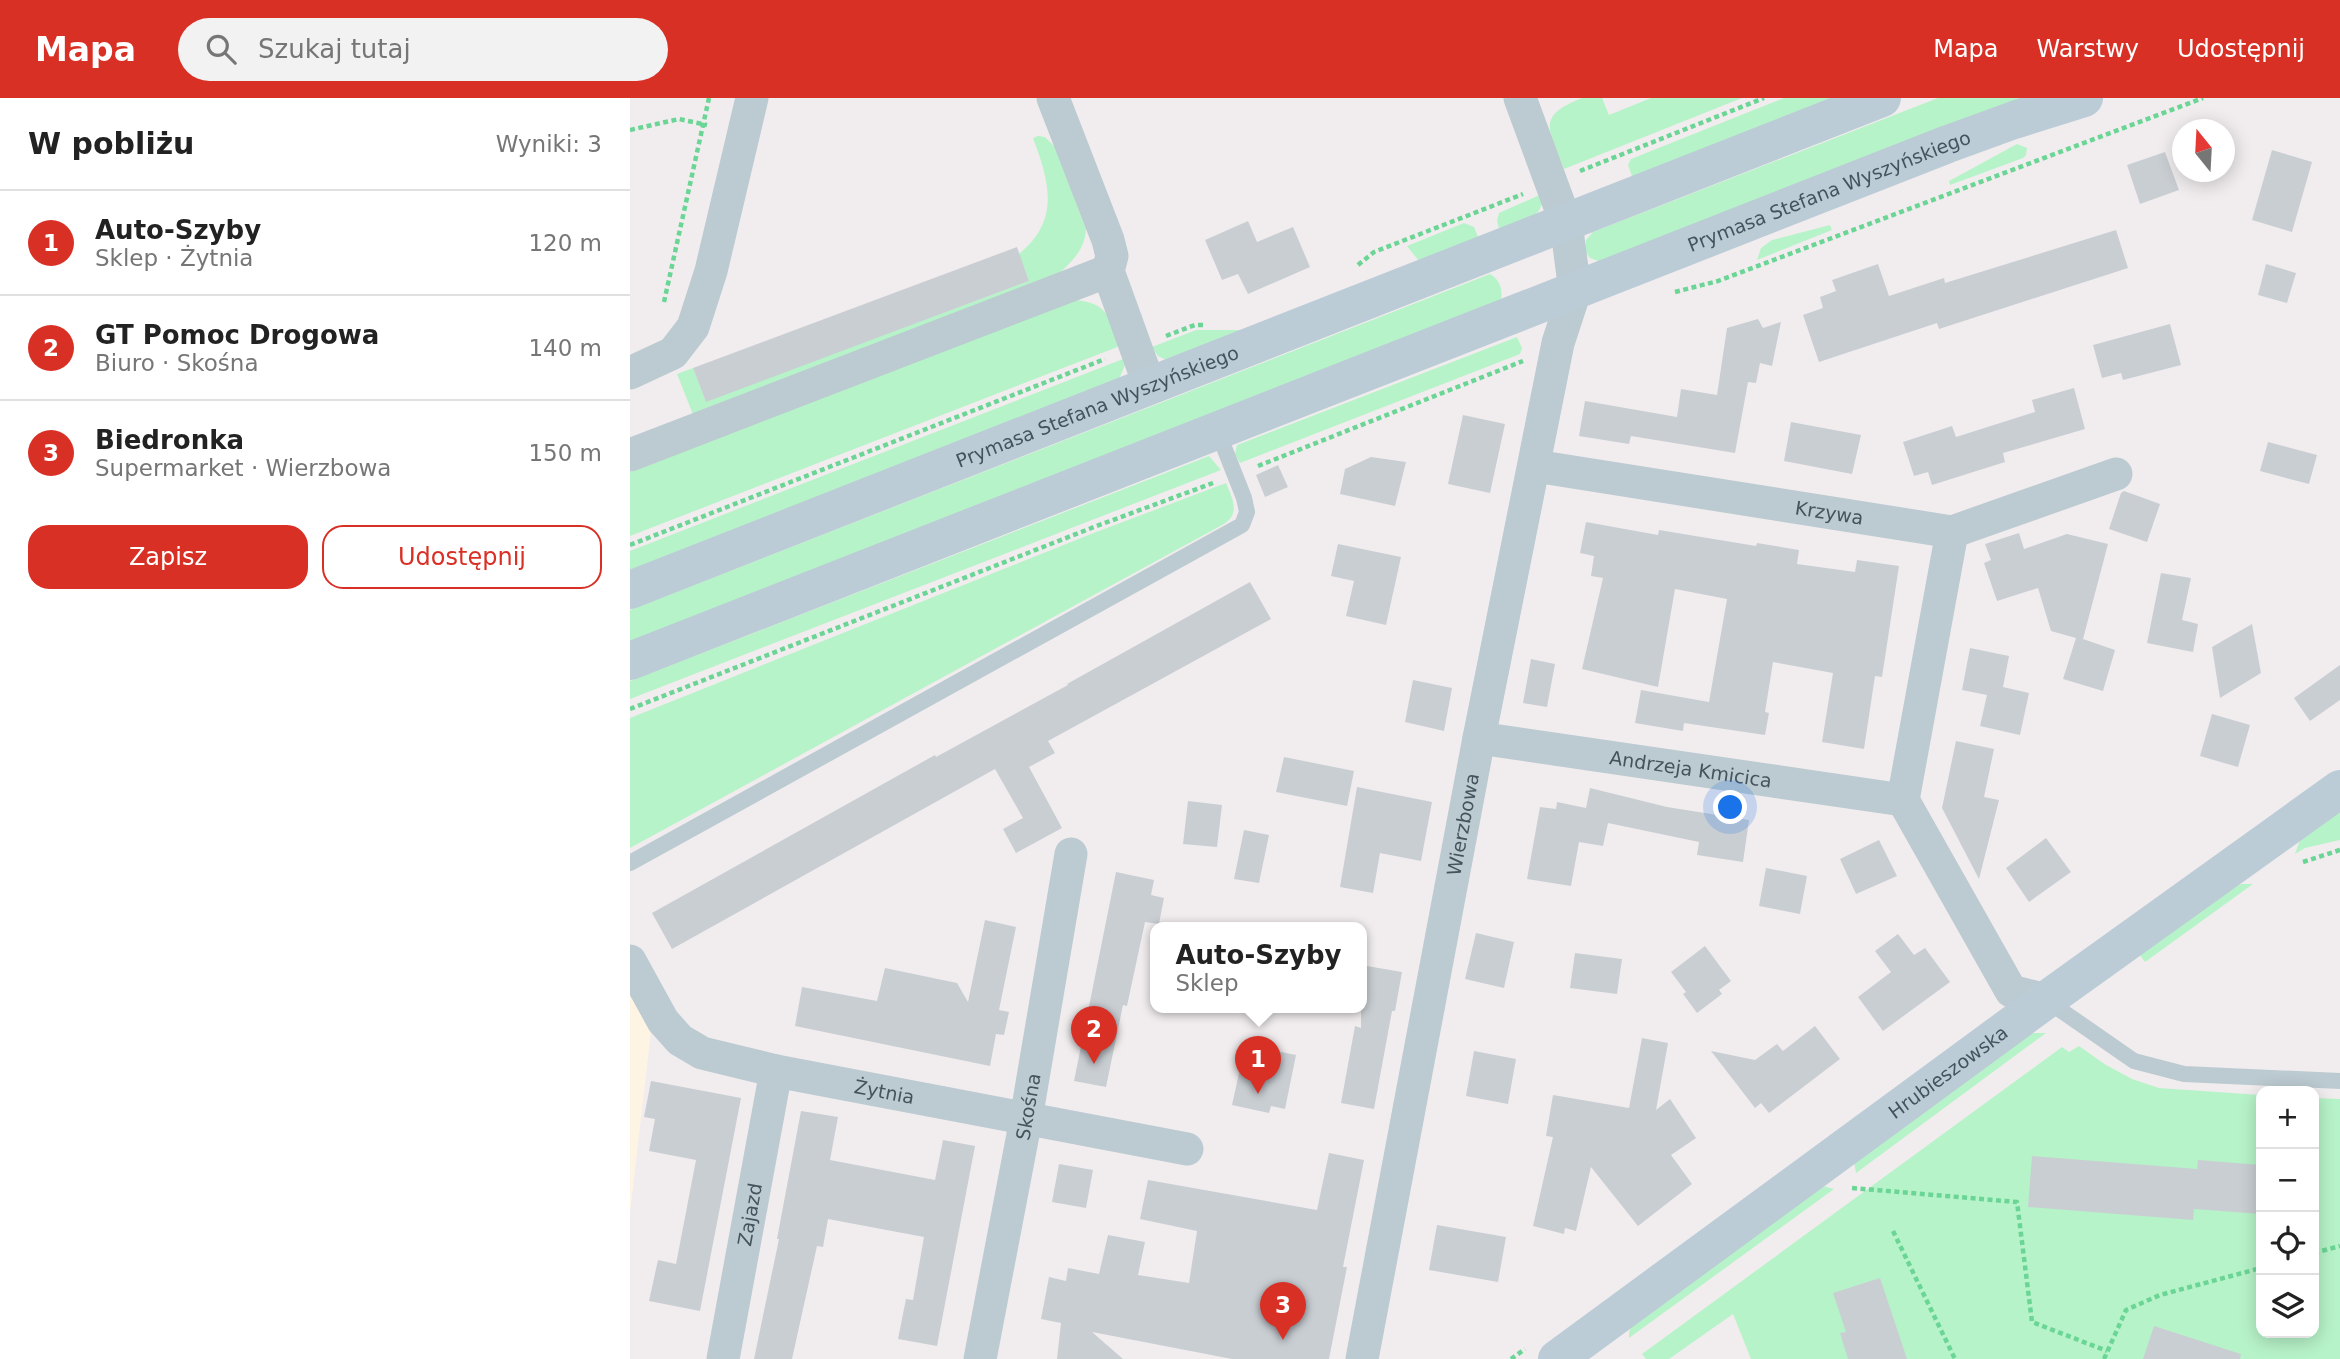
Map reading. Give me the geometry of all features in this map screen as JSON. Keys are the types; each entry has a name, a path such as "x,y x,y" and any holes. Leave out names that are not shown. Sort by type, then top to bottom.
{"main road":[{"name":"Prymasa Stefana Wyszyńskiego","path":"630,590 1882,98"},
{"name":"Prymasa Stefana Wyszyńskiego","path":"630,661 1987,129 2084,98"},
{"name":"Hrubieszowska","path":"1557,1359 2046,1000 2340,789"}],"street":[{"path":"630,373 673,353 693,327 711,271 751,98"},
{"path":"1053,98 1108,240 1112,256 1108,271 1150,387"},
{"path":"1528,100 1566,223 1575,291"},
{"path":"630,455 1108,271"},
{"name":"Wierzbowa","path":"1362,1359 1479,738 1558,343 1575,291"},
{"name":"Krzywa","path":"1535,466 1952,532 2116,474"},
{"path":"1952,532 1902,800 2011,991 2046,1000"},
{"name":"Andrzeja Kmicica","path":"1479,738 1902,800"},
{"name":"Skośna","path":"980,1359 1026,1119 1071,854"},
{"name":"Żytnia","path":"630,961 663,1021 680,1041 702,1053 776,1071 1187,1149"},
{"name":"Zajazd","path":"723,1359 776,1071"}],"lane":[{"path":"630,863 1242,525 1247,512 1236,475 1218,432"},
{"path":"2046,1000 2134,1061 2184,1074 2340,1081"}],"path":[{"path":"661,314 709,98"},
{"path":"1481,212 1764,98"},
{"path":"1667,293 1718,281 2203,98"},
{"path":"630,130 679,120 705,125"},
{"path":"630,545 1136,347"},
{"path":"630,709 1094,527 1236,475 1535,356"},
{"path":"1852,1188 2017,1202 2032,1322 2107,1351"},
{"path":"1893,1231 1955,1359"},
{"path":"2319,1252 2340,1246"},
{"path":"2104,1359 2126,1310 2160,1295 2256,1269"}],"shaded area":[{"path":"630,988 651,1031 630,1213"}],"green space":[{"path":"1582,98 1602,98 1609,115 1651,98 1742,98 1564,169 1551,135 1552,118 1557,111"},
{"path":"1784,98 1839,98 1633,179 1628,165 1631,159"},
{"path":"1938,98 2026,98 1601,262 1590,258 1585,251 1586,240 1593,232"},
{"path":"1045,137 1055,147 1086,229 1080,250 1057,275 694,417 677,374 693,368 706,401 1029,281 1019,254 1041,228 1048,199 1047,185 1033,138"},
{"path":"2017,144 2027,148 2023,158 1950,185 1949,181"},
{"path":"1542,194 1540,209 1535,215 1500,232 1497,221 1499,213"},
{"path":"1464,223 1474,227 1479,239 1418,260 1407,246"},
{"path":"1830,225 1832,230 1757,260 1761,248 1772,240"},
{"path":"1490,274 1500,285 1501,301 630,642 630,610"},
{"path":"1074,300 1085,301 1101,308 1110,320 1120,346 630,536 630,472"},
{"path":"1196,330 1242,330 1166,360 1158,356 1152,347"},
{"path":"1517,337 1522,348 1520,354 1240,463 1235,454 1237,445"},
{"path":"1123,359 1125,365 1119,379 630,573 630,551"},
{"path":"1209,456 1221,470 630,699 630,681"},
{"path":"1226,483 1234,510 1224,524 630,848 630,718"},
{"path":"2340,808 2340,840 2305,848 2295,854 2300,840"},
{"path":"2242,884 2253,884 2145,962 2139,954 2228,889"},
{"path":"2031,1033 2046,1033 1856,1173 1854,1162"},
{"path":"2079,1046 2132,1079 2159,1088 2256,1095 2256,1338 2319,1338 2319,1098 2340,1099 2340,1359 1751,1359 1733,1314 1669,1359 1646,1359 1642,1354 2062,1047 2069,1052"},
{"path":"1823,1186 1834,1189 1629,1338 1633,1322"}],"building":[{"path":"2272,150 2312,162 2292,232 2252,220"},
{"path":"2165,152 2172,171 2172,182 2176,182 2179,190 2140,204 2127,165"},
{"path":"1248,221 1257,242 1293,227 1310,267 1248,294 1238,274 1222,280 1205,240"},
{"path":"2116,230 2128,268 1939,329 1937,323 1819,362 1803,315 1823,308 1820,297 1836,291 1832,280 1878,264 1889,296 1944,278 1945,283"},
{"path":"1017,247 1029,281 706,402 693,368"},
{"path":"2266,264 2296,273 2287,303 2258,295"},
{"path":"1758,319 1763,328 1781,322 1772,366 1760,363 1756,383 1748,382 1735,453 1631,436 1629,444 1579,436 1585,401 1677,417 1681,389 1717,395 1727,328"},
{"path":"2170,324 2181,365 2123,380 2121,373 2102,378 2093,345"},
{"path":"2074,388 2085,429 2003,453 2005,462 1932,485 1928,472 1914,476 1903,442 1952,426 1956,437 2035,412 2032,400"},
{"path":"1463,415 1505,424 1490,493 1448,484"},
{"path":"1791,422 1861,435 1852,474 1784,461"},
{"path":"2268,442 2317,455 2309,484 2260,471"},
{"path":"1371,457 1406,462 1395,506 1340,494 1345,469"},
{"path":"1278,465 1288,487 1265,497 1256,475"},
{"path":"2124,491 2160,504 2147,542 2109,529"},
{"path":"1586,522 1658,535 1659,530 1756,546 1757,543 1799,550 1797,564 1855,572 1857,560 1899,566 1882,677 1875,676 1864,749 1822,742 1833,673 1773,662 1765,712 1769,713 1765,735 1684,723 1683,731 1635,723 1641,690 1709,702 1727,599 1675,589 1658,687 1582,669 1603,578 1591,576 1594,556 1580,553"},
{"path":"2019,533 2024,549 2067,534 2108,544 2083,639 2115,650 2103,691 2063,679 2076,638 2051,631 2038,588 1997,601 1984,563 1991,560 1985,544"},
{"path":"1338,544 1401,557 1386,625 1346,616 1354,581 1331,576"},
{"path":"2161,573 2191,578 2182,620 2198,624 2193,652 2147,643"},
{"path":"1250,582 1271,619 1048,741 1055,753 1029,767 1062,828 1016,853 1003,829 1023,818 995,769 672,949 652,913"},
{"path":"2252,624 2261,673 2220,698 2212,647"},
{"path":"1970,648 2009,656 2003,687 2029,693 2020,735 1980,726 1987,695 1962,690"},
{"path":"1531,659 1555,664 1547,707 1523,703"},
{"path":"2340,665 2340,700 2310,721 2294,698"},
{"path":"1413,680 1452,688 1444,731 1405,722"},
{"path":"2212,714 2250,725 2238,767 2200,756"},
{"path":"1956,741 1994,749 1984,797 1999,800 1979,879 1942,808"},
{"path":"1284,757 1354,771 1347,806 1276,792"},
{"path":"1357,787 1432,802 1421,861 1380,853 1373,893 1340,887"},
{"path":"1590,788 1667,807 1749,820 1743,862 1697,855 1699,842 1608,823 1603,846 1579,842 1571,886 1527,879 1540,807 1556,809 1557,802 1586,808"},
{"path":"1188,801 1222,805 1217,847 1183,844"},
{"path":"1244,830 1269,835 1259,883 1234,879"},
{"path":"2046,838 2071,872 2029,902 2006,868"},
{"path":"1879,840 1897,876 1856,894 1840,859"},
{"path":"1766,868 1807,876 1800,914 1759,906"},
{"path":"1116,872 1154,880 1151,895 1164,898 1159,922 1145,922 1127,1006 1123,1005 1106,1087 1074,1081"},
{"path":"985,920 1016,927 999,1010 1009,1012 1004,1035 996,1034 990,1066 795,1026 802,987 877,1001 885,968 957,983 968,1002"},
{"path":"1476,933 1514,942 1504,988 1465,979"},
{"path":"1898,934 1914,955 1925,948 1950,982 1883,1031 1858,997 1891,972 1875,951"},
{"path":"1705,946 1731,981 1719,990 1722,994 1697,1013 1671,972"},
{"path":"1575,953 1622,959 1617,994 1570,988"},
{"path":"1367,966 1402,972 1374,1109 1341,1103 1355,1026 1361,1028 1361,1013 1367,1013"},
{"path":"1815,1026 1840,1059 1769,1113 1761,1103 1755,1108 1711,1051 1755,1060 1777,1044 1783,1051"},
{"path":"1642,1038 1668,1043 1656,1110 1670,1099 1696,1138 1671,1155 1692,1184 1638,1226 1591,1167 1576,1231 1565,1228 1564,1234 1533,1226 1553,1137 1546,1136 1553,1095 1629,1108"},
{"path":"1261,1048 1296,1055 1285,1109 1271,1106 1269,1113 1232,1105 1241,1064 1257,1067"},
{"path":"1474,1051 1516,1059 1508,1104 1466,1096"},
{"path":"651,1081 741,1098 700,1311 649,1301 658,1260 676,1264 696,1160 649,1151 655,1119 644,1117"},
{"path":"801,1111 838,1117 830,1160 935,1180 943,1140 975,1146 937,1346 898,1339 906,1299 913,1300 924,1237 828,1219 823,1247 817,1246 792,1359 754,1359 779,1239"},
{"path":"1329,1153 1364,1160 1343,1267 1347,1267 1329,1359 1232,1359 1092,1332 1123,1359 1057,1359 1061,1323 1041,1319 1049,1277 1066,1281 1068,1268 1099,1274 1108,1235 1145,1242 1138,1275 1189,1283 1197,1231 1140,1219 1148,1180 1317,1210"},
{"path":"2032,1156 2197,1169 2198,1160 2256,1165 2256,1214 2194,1209 2193,1220 2028,1207"},
{"path":"1059,1164 1093,1170 1086,1208 1052,1202"},
{"path":"1437,1225 1506,1237 1498,1282 1429,1270"},
{"path":"1880,1278 1907,1359 1848,1359 1840,1333 1846,1332 1833,1293"},
{"path":"2154,1326 2241,1354 2240,1359 2143,1359"}],"place":[{"name":"GT Pomoc Drogowa","path":"1094,1064"},
{"name":"Auto-Szyby","path":"1258,1094"},
{"name":"Biedronka","path":"1283,1340"}]}
